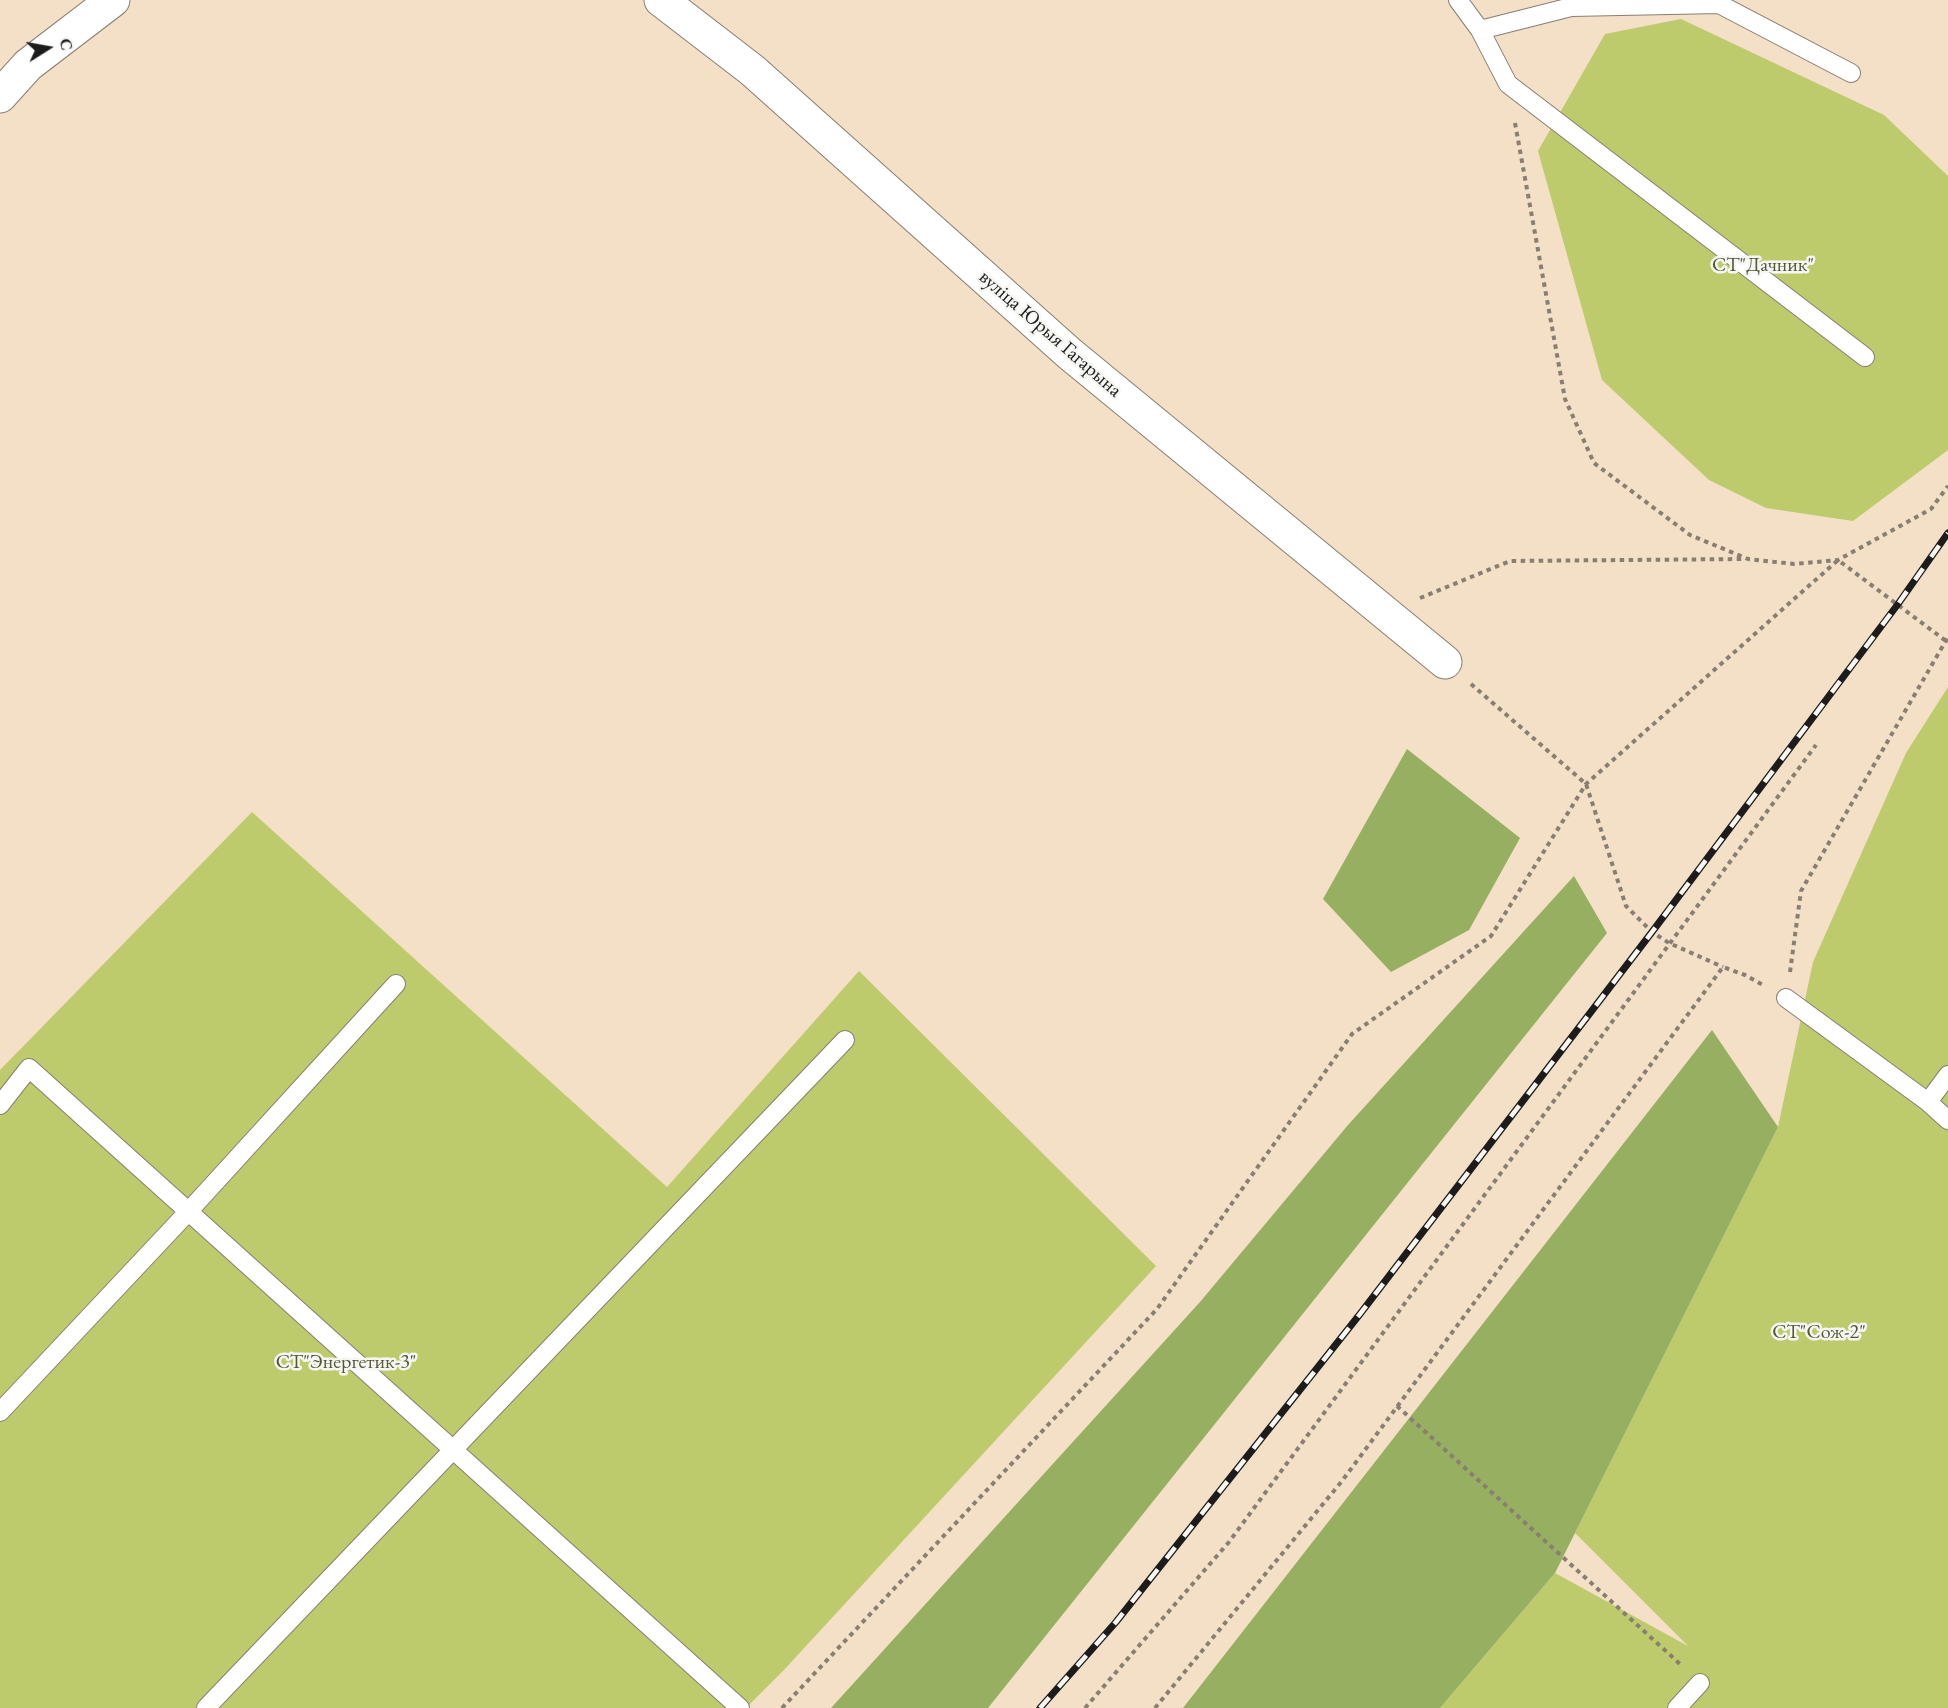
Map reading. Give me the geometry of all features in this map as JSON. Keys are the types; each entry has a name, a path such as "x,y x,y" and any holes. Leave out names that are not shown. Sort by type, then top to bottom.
{"street":[{"path":"0,96 28,65 113,0"},
{"name":"вуліца Юрыя Гагарына","path":"661,0 752,70 1070,354 1445,662"}],"lane":[{"path":"1458,0 1480,30 1508,84 1865,357"},
{"path":"1480,30 1571,7 1719,4 1851,73"},
{"path":"0,1412 188,1212 396,984"},
{"path":"1786,998 1928,1102 1948,1120"},
{"path":"206,1708 845,1040"},
{"path":"0,1105 29,1068 740,1708"},
{"path":"1928,1102 1948,1075"},
{"path":"1677,1708 1700,1683"}],"path":[{"path":"1508,84 1565,399 1594,463 1690,535 1748,559"},
{"path":"782,1708 1157,1310 1353,1034 1491,936 1586,784 1838,560 1931,509 1948,486"},
{"path":"1385,613 1510,561 1748,559 1794,564 1838,560 1947,639 1801,891 1786,998 1745,975 1669,943 1652,932 1626,906 1586,784 1445,662"},
{"path":"1085,1708 1229,1542 1816,745"},
{"path":"1155,1708 1342,1480 1723,967"},
{"path":"1397,1406 1700,1683"}],"green space":[{"name":"СТ\"Дачник\"","path":"1681,19 1884,115 1948,176 1948,450 1853,521 1766,508 1709,480 1602,380 1538,151 1605,34"},
{"name":"СТ\"Сож-2\"","path":"1948,687 1948,1708 1440,1708 1555,1573 1688,1646 1575,1533 1778,1127 1813,962 1906,753"},
{"path":"1407,749 1520,838 1469,930 1391,972 1323,899"},
{"name":"СТ\"Энергетик-3\"","path":"252,812 667,1187 859,971 1156,1266 783,1671 746,1708 0,1708 0,1070"},
{"path":"1574,876 1607,933 988,1708 831,1708 1200,1302 1348,1125"},
{"path":"1712,1030 1778,1127 1555,1573 1440,1708 1183,1708"}],"railway":[{"path":"1040,1708 1116,1622 1360,1314 1652,932 1898,604 1948,533"}]}
